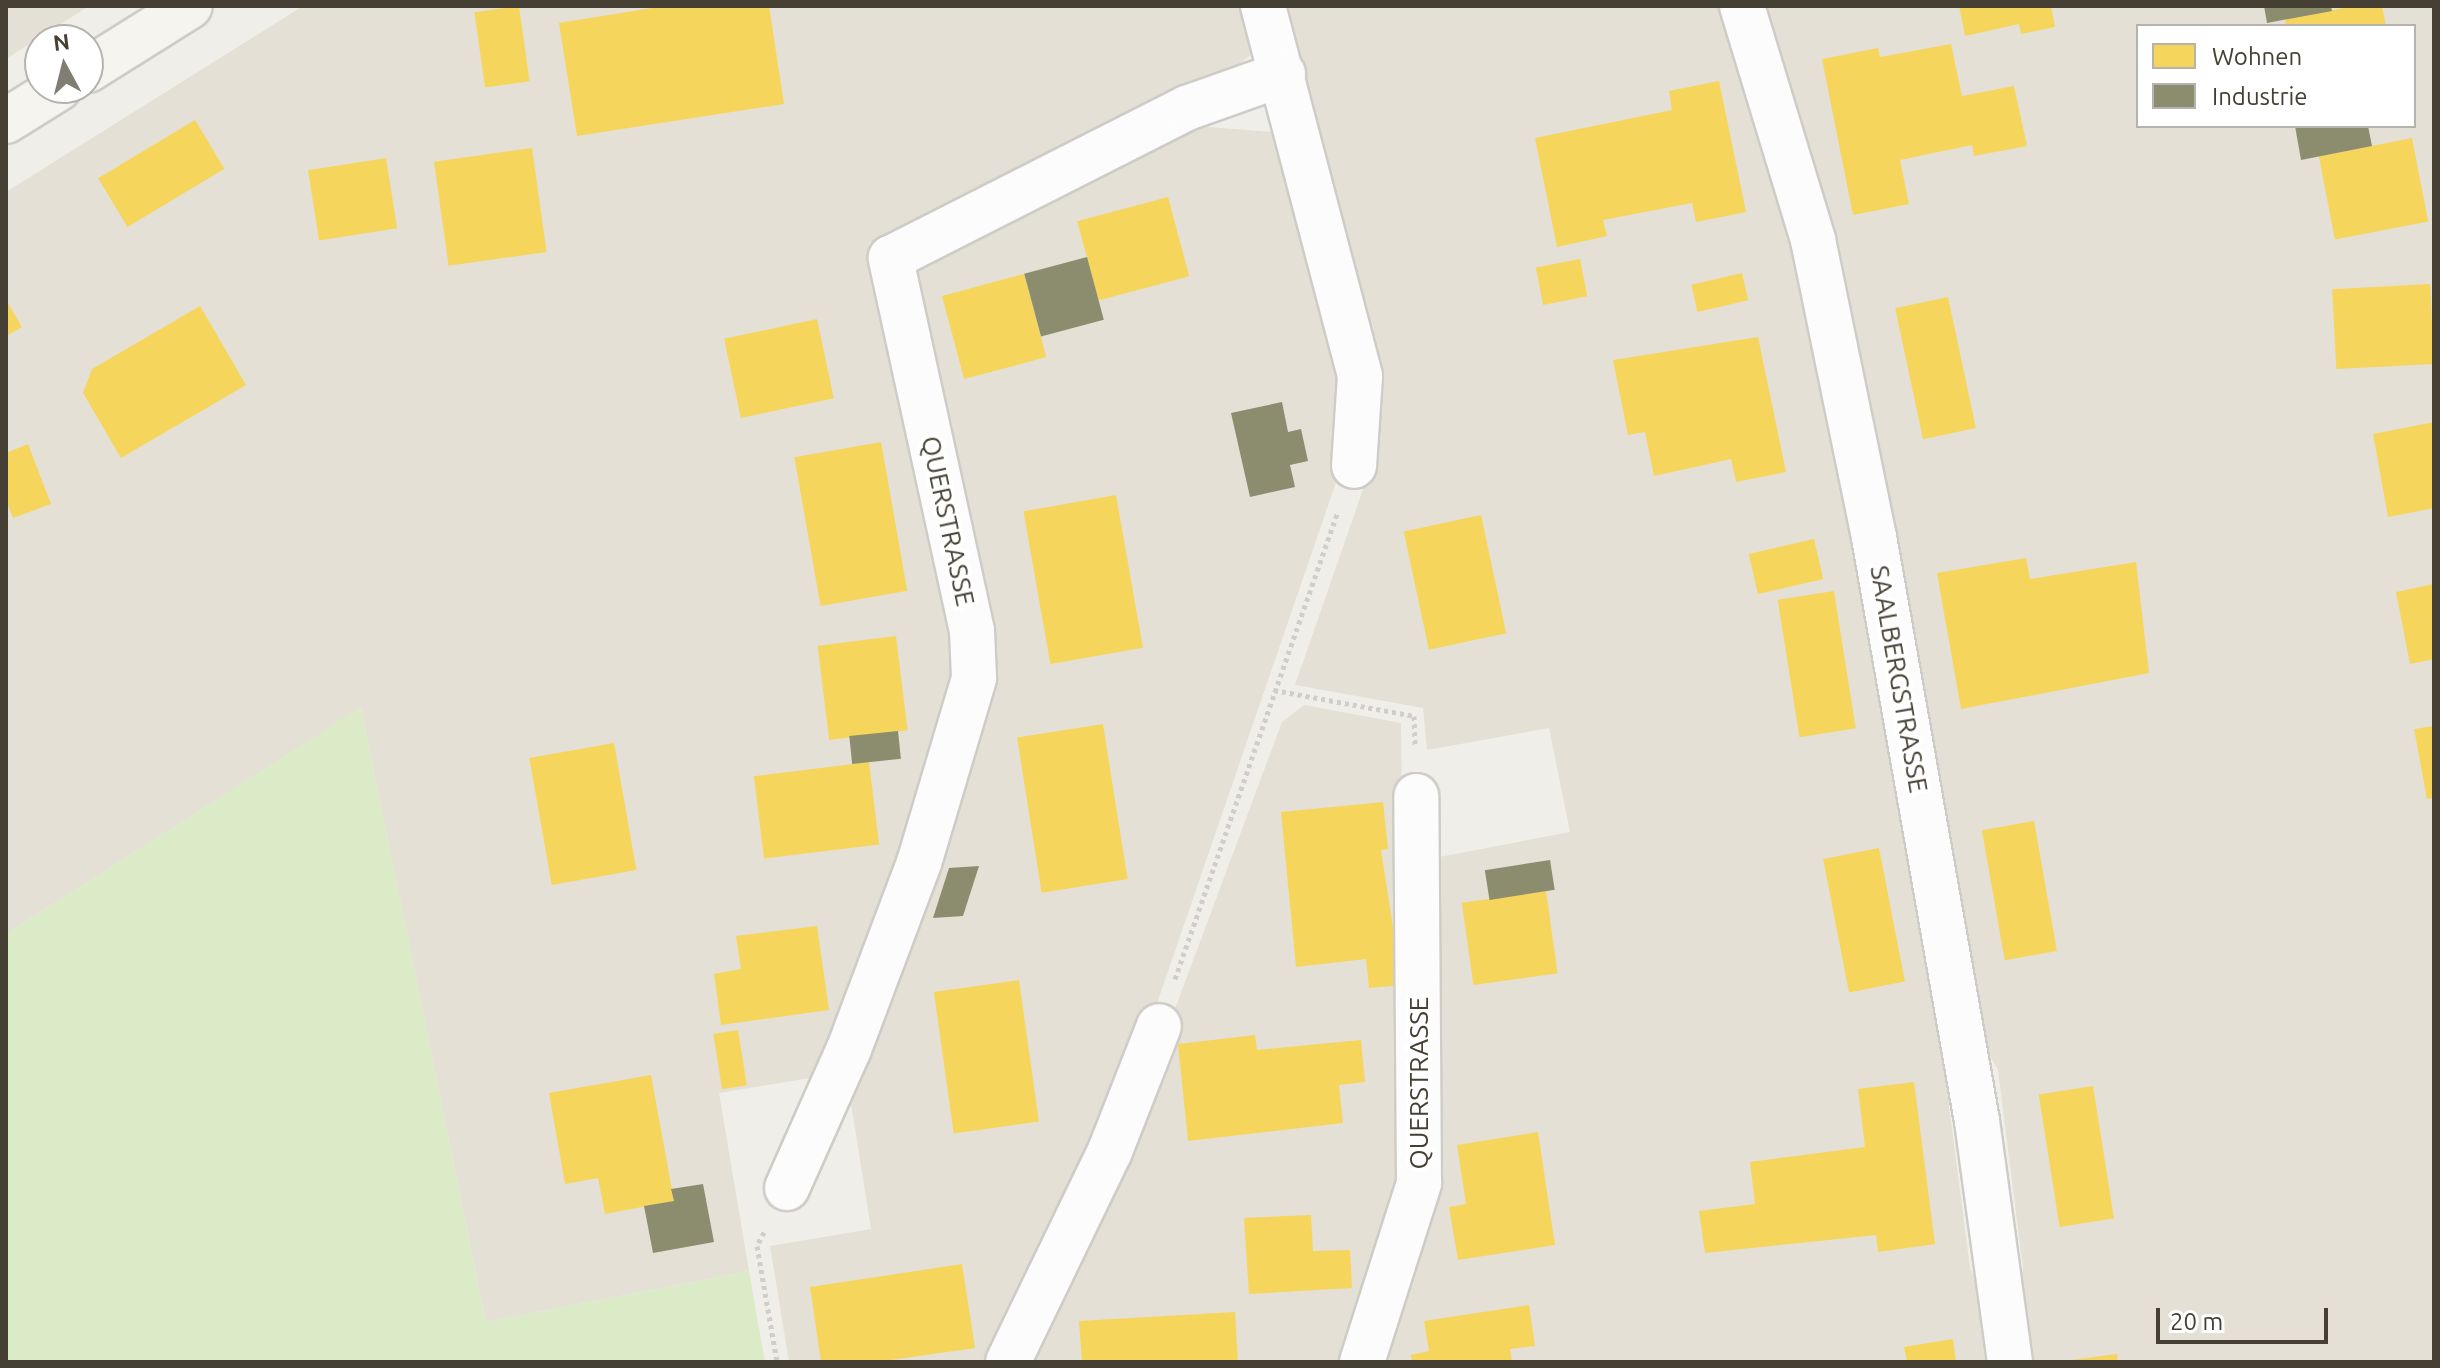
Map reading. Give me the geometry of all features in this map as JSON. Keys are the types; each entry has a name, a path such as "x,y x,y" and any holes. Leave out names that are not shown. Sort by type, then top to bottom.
{"street":[{"path":"104,60 190,6"},
{"path":"1263,6 1360,376 1354,466"},
{"name":"SAALBERGSTRASSE","path":"1742,6 1813,240 1874,537 1977,1121 2010,1362"},
{"name":"QUERSTRASSE","path":"787,1188 849,1049 919,863 974,678 972,631 891,258 1187,108 1283,74"},
{"path":"6,121 33,104"},
{"name":"QUERSTRASSE","path":"1362,1362 1419,1183 1416,796"},
{"path":"1008,1362 1110,1151 1159,1026"}],"path":[{"path":"1159,1026 1354,466"},
{"path":"1274,690 1414,716 1416,796"},
{"path":"777,1362 757,1246 787,1188"}],"shaded area":[{"path":"6,6 89,6 61,24 24,24 24,48 6,59"},
{"path":"303,6 1241,6 1256,51 1235,67 869,243 954,642 951,677 945,721 822,1076 719,1093 749,1271 486,1322 361,708 6,934 6,192"},
{"path":"1283,6 1725,6 1793,240 1860,538 1952,1053 1945,1075 1970,1268 1985,1298 1993,1362 1380,1362 1434,858 1570,832 1549,728 1427,750 1423,708 1295,685 1368,475 1380,417 1377,373"},
{"path":"1763,6 2434,6 2434,1362 2028,1362 2018,1287 2023,1268 1998,1070 1984,1045"},
{"path":"1196,126 1283,133 1345,383 1343,462 1151,1021 994,1362 789,1362 770,1246 871,1229 851,1103 998,678 992,628 915,275 921,263"},
{"path":"1304,705 1401,723 1406,1181 1346,1362 1025,1362 1119,1159 1282,722"}],"green space":[{"path":"361,707 486,1322 749,1271 765,1362 6,1362 6,934"}],"building: Wohnen":[{"path":"519,6 530,81 485,88 474,12"},
{"path":"664,6 769,6 784,104 577,136 559,23"},
{"path":"1959,6 2051,6 2055,27 2021,34 2019,24 1965,36"},
{"path":"2355,6 2382,6 2386,24 2286,24 2285,19"},
{"path":"1951,44 1962,96 2014,86 2027,146 1974,156 1972,145 1900,160 1909,204 1853,215 1822,59 1878,48 1880,57"},
{"path":"1719,81 1746,212 1696,222 1692,203 1603,220 1607,236 1557,247 1535,138 1672,110 1669,91"},
{"path":"195,120 224,169 127,227 98,178"},
{"path":"2412,138 2428,221 2335,240 2319,156"},
{"path":"532,148 547,252 449,266 434,162"},
{"path":"386,158 397,228 319,240 308,170"},
{"path":"1168,197 1189,276 1098,301 1077,221"},
{"path":"1580,259 1587,296 1543,305 1536,268"},
{"path":"1742,273 1748,300 1698,312 1691,285"},
{"path":"1024,274 1046,357 964,379 942,296"},
{"path":"2430,284 2434,364 2336,369 2332,289"},
{"path":"1948,297 1976,428 1923,439 1895,308"},
{"path":"6,300 22,327 6,336"},
{"path":"200,306 246,385 121,458 83,393 92,369"},
{"path":"817,319 834,398 741,418 724,339"},
{"path":"1758,337 1786,472 1736,482 1731,459 1654,476 1645,432 1628,435 1613,360"},
{"path":"2434,422 2434,508 2388,517 2373,434"},
{"path":"881,442 907,591 821,606 794,457"},
{"path":"28,444 51,504 13,518 6,500 6,453"},
{"path":"1116,495 1143,648 1050,664 1023,511"},
{"path":"1481,515 1506,633 1429,650 1404,531"},
{"path":"1814,539 1823,579 1758,594 1749,554"},
{"path":"2026,558 2030,579 2136,562 2149,673 1961,709 1937,573"},
{"path":"2434,584 2434,659 2410,664 2396,592"},
{"path":"1834,591 1856,728 1799,737 1778,600"},
{"path":"896,636 908,730 829,740 818,646"},
{"path":"1103,724 1128,879 1042,893 1017,738"},
{"path":"2434,726 2434,798 2427,799 2414,729"},
{"path":"614,743 636,870 552,885 529,758"},
{"path":"869,762 879,844 764,859 754,776"},
{"path":"1383,802 1388,849 1381,850 1402,985 1369,988 1366,959 1296,967 1281,812"},
{"path":"2034,821 2057,951 2005,960 1982,830"},
{"path":"1879,848 1905,982 1849,992 1823,859"},
{"path":"1546,891 1558,973 1473,985 1462,903"},
{"path":"817,926 829,1010 721,1025 714,974 741,969 736,936"},
{"path":"1019,980 1039,1122 954,1134 934,992"},
{"path":"738,1030 747,1085 722,1089 713,1034"},
{"path":"1255,1035 1257,1050 1361,1040 1365,1082 1339,1085 1343,1123 1188,1141 1178,1044"},
{"path":"651,1075 674,1201 605,1214 598,1178 565,1184 549,1093"},
{"path":"1914,1082 1935,1244 1878,1252 1876,1235 1705,1253 1699,1211 1755,1204 1750,1162 1865,1147 1858,1089"},
{"path":"2093,1086 2114,1218 2060,1227 2039,1095"},
{"path":"1538,1132 1555,1245 1458,1260 1449,1207 1466,1204 1457,1145"},
{"path":"1311,1215 1313,1251 1350,1250 1352,1288 1249,1294 1244,1218"},
{"path":"962,1264 975,1348 877,1362 821,1362 810,1287"},
{"path":"1529,1305 1535,1346 1510,1349 1512,1362 1412,1362 1411,1355 1429,1351 1424,1321"},
{"path":"1235,1312 1238,1362 1082,1362 1079,1321"},
{"path":"1953,1339 1956,1362 1907,1362 1904,1347"},
{"path":"2117,1354 2118,1362 2071,1362 2071,1360"}],"building: Industrie":[{"path":"2264,6 2331,6 2332,11 2267,23"},
{"path":"2295,128 2368,128 2372,146 2301,160"},
{"path":"1087,257 1104,320 1041,337 1024,274"},
{"path":"1282,402 1288,432 1301,429 1308,461 1290,465 1295,487 1250,497 1231,413"},
{"path":"898,731 901,759 852,764 849,736"},
{"path":"1550,860 1555,890 1490,900 1485,870"},
{"path":"979,866 963,916 933,918 949,868"},
{"path":"703,1184 714,1242 653,1253 644,1206 674,1201 671,1189"}]}
